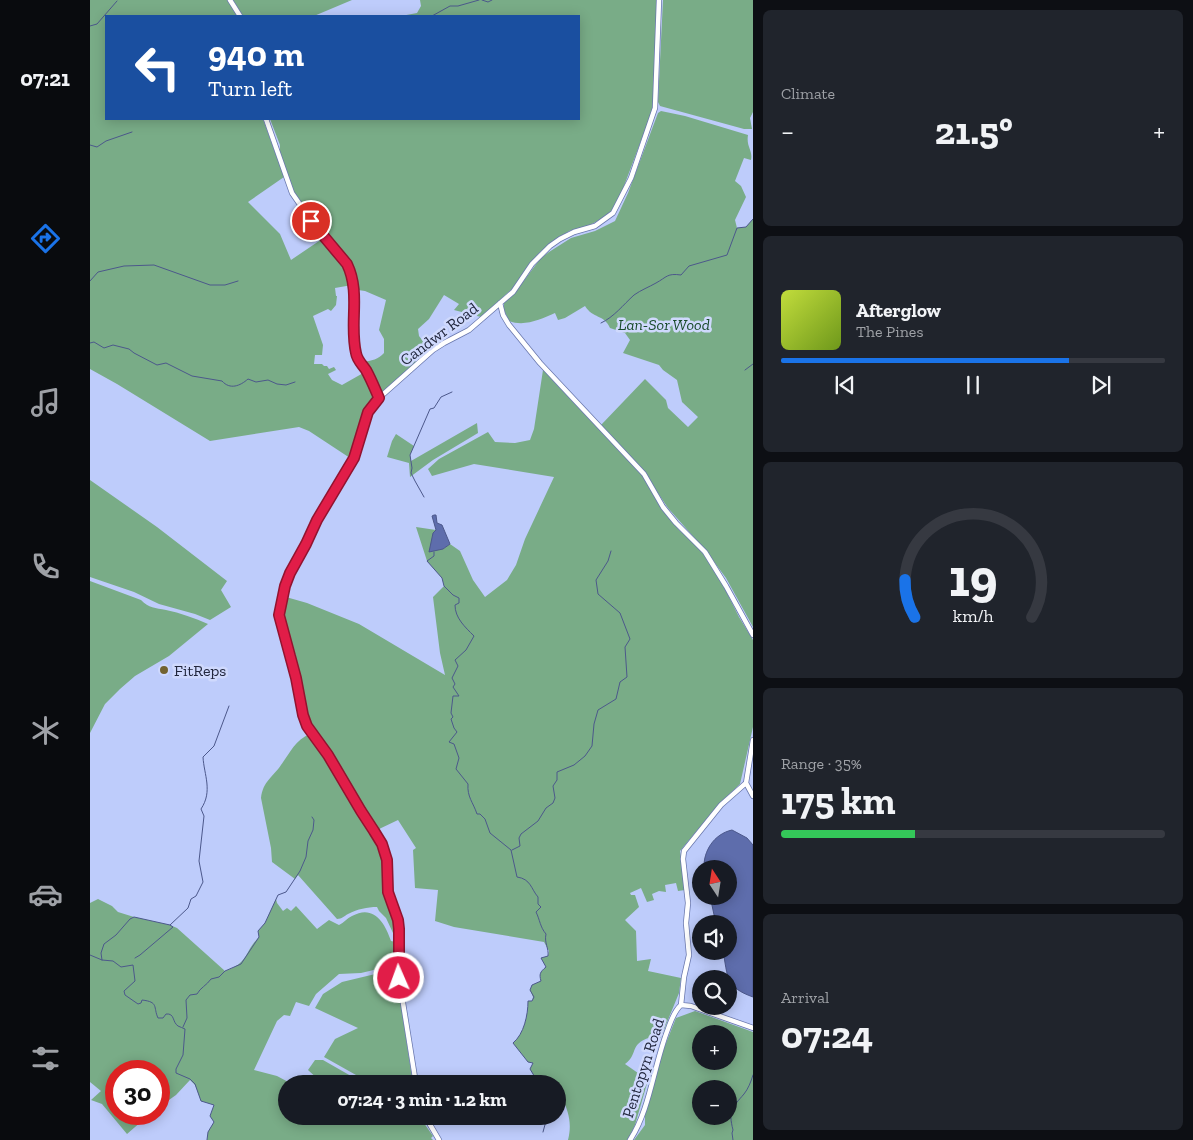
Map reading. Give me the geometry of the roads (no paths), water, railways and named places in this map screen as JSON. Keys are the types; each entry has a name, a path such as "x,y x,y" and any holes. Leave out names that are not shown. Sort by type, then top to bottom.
{"street":[{"path":"230,0 239,15"},
{"name":"Candwr Road","path":"415,1075 399,978 398,920 388,892 387,860 382,844 328,755 307,726 279,615 285,586 317,520 354,458 368,412 379,398 433,350 444,342 470,330 518,286 532,264 550,246 574,232 595,226 613,213 625,190 647,135 655,108 659,0"},
{"path":"266,120 292,193 312,222 347,264 350,271 354,289 353,332 356,356 366,370 379,398"},
{"path":"500,303 503,315 509,325 540,363 644,474 676,523 705,552 753,635"},
{"path":"753,740 746,784 753,796"},
{"name":"Pentopyn Road","path":"630,1140 636,1132 642,1115 662,1043 680,1005 689,955 686,923 688,903 682,859 684,851 721,805 746,784"},
{"path":"680,1005 691,1006 753,1028"},
{"path":"430,1125 439,1140"}],"water":[{"path":"436,515 437,523 442,525 450,544 443,549 429,552 433,533 436,530 432,516"},
{"path":"732,830 747,838 753,845 753,997 737,989 737,970 726,970 725,960 737,960 737,915 714,915 712,905 738,905 738,860 704,860 711,844 726,832"}],"waterway":[{"path":"434,15 450,6 458,6 479,0"},
{"path":"482,0 488,2 492,0"},
{"path":"90,26 97,24 117,1"},
{"path":"90,145 97,147 106,141 132,132"},
{"path":"601,323 614,314 634,295 667,276 681,275 689,266 727,255 737,228 746,227 753,219"},
{"path":"90,281 98,272 124,266 154,265 210,285 225,285 238,281"},
{"path":"90,343 94,342 104,348 113,345 129,349 157,365 166,363 192,376 222,381 232,386 242,384 248,379 256,382 268,380 286,385 295,382"},
{"path":"745,370 753,364"},
{"path":"424,497 411,473 410,455 430,409 434,408 441,397 452,392"},
{"path":"512,850 520,846 519,838 521,834 538,821 546,808 553,803 555,798 553,786 557,780 557,772 574,765 585,756 592,746 594,724 598,710 616,699 620,682 627,677 625,647 630,639 620,613 598,594 596,580 608,561 611,551"},
{"path":"434,552 434,556 427,561 442,578 444,586 459,598 459,603 455,605 455,610 461,622 474,636 466,650 455,660 458,666 452,678 455,684 453,687 459,696 453,696 451,713 453,717 451,719 457,732 449,742 454,744 459,758 456,769 468,784 469,796 477,814 480,814 485,819 490,833 511,850 517,877 522,878 530,885 538,897 538,904 541,907 536,912 546,934 548,956 541,958 546,967 540,973 541,981 532,985 530,990 534,997 532,1001 528,1001 525,1024 520,1035 513,1043 528,1062 533,1063 530,1069 534,1075"},
{"path":"135,958 173,927 170,925 188,908 191,899 196,896 203,882 199,861 204,816 201,809 207,796 203,757 214,746 229,706"},
{"path":"183,1027 187,1018 186,1000 190,995 197,994 211,979 219,977 225,971 241,964 259,937 258,931 265,923 278,895 286,892 300,871 313,830 314,820 312,817"},
{"path":"102,960 101,953 104,944 116,935 130,919 134,917 170,925"},
{"path":"90,955 102,960 113,961 121,967 133,965 135,981 124,991 125,995 138,1004 142,1000 151,1002 158,1018 163,1018 166,1014 169,1014 178,1026 185,1029 183,1055 176,1073 190,1079 195,1084 201,1101 214,1105 210,1116 214,1122 208,1132 207,1140"},
{"path":"733,1140 732,1110 747,1090 753,1075"},
{"path":"543,1132 545,1125"}],"place":[{"name":"FitReps","path":"164,670"}],"park label":[{"name":"Lan-Sor Wood","path":"664,324"}]}
